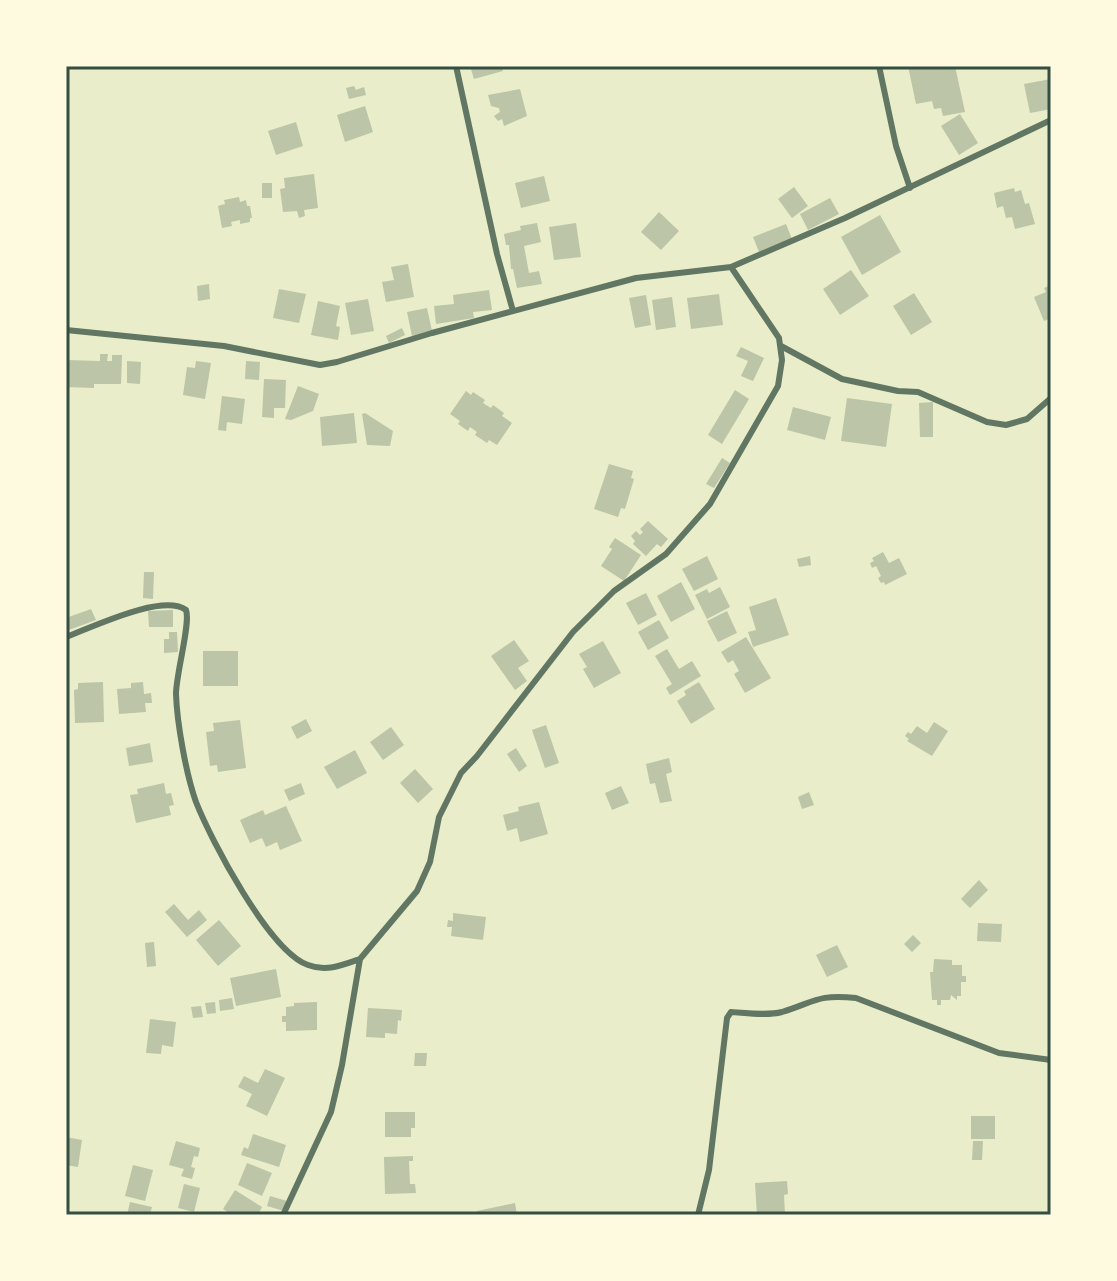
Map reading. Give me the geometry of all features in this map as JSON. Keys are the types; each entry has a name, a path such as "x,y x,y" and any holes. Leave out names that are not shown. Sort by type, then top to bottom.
{"street":[{"path":"456,66 497,254 513,311"},
{"path":"879,66 896,146 910,188"},
{"path":"66,330 224,346 320,365 337,362 636,278 731,267 910,188 1051,120"},
{"path":"66,637 159,604 177,605 186,610 189,616 181,648 176,695 188,774 196,802 250,906 288,952 309,966 321,968 336,968 360,959 417,891 430,862 439,817 461,773 573,632 614,591 666,554 710,504 778,386 782,360 779,338 731,267"},
{"path":"781,346 842,379 918,392 987,422 1006,425 1027,419 1051,398"},
{"path":"283,1215 331,1112 360,959"},
{"path":"698,1215 709,1170 727,1018 731,1012 780,1013 808,1000 832,995 856,998 999,1053 1051,1060"}],"building":[{"path":"470,66 501,66 503,71 474,79"},
{"path":"908,66 955,66 965,112 943,116 941,108 934,109 932,101 916,104"},
{"path":"1051,79 1051,109 1030,113 1024,84"},
{"path":"354,86 356,90 364,87 366,95 349,99 346,88"},
{"path":"520,89 527,116 504,126 502,119 498,121 494,116 500,112 499,108 491,106 488,95"},
{"path":"365,106 373,132 345,142 337,115"},
{"path":"960,114 978,143 959,155 941,126"},
{"path":"296,122 303,146 276,155 268,131"},
{"path":"314,174 318,208 304,210 305,216 299,218 297,211 283,212 280,189 285,188 284,178"},
{"path":"544,176 550,201 521,208 515,183"},
{"path":"262,183 272,183 272,198 262,198"},
{"path":"794,187 808,206 792,218 778,199"},
{"path":"1014,188 1015,192 1021,190 1025,204 1029,203 1035,224 1015,229 1012,217 1006,218 1003,206 997,208 994,193"},
{"path":"239,197 240,202 246,200 247,206 250,206 250,222 240,224 240,220 222,228 218,206 225,204 224,200"},
{"path":"830,198 839,214 808,230 800,214"},
{"path":"659,212 679,231 661,250 641,232"},
{"path":"880,215 901,252 862,275 841,237"},
{"path":"537,223 541,242 524,246 529,273 539,271 542,284 517,288 504,234 521,230 520,226"},
{"path":"576,223 581,257 554,260 549,227"},
{"path":"786,224 792,239 759,252 753,237"},
{"path":"408,264 414,297 386,302 382,282 394,280 391,267"},
{"path":"851,270 869,296 840,315 823,289"},
{"path":"209,284 210,299 198,301 197,286"},
{"path":"1051,285 1051,318 1044,321 1034,297 1046,292 1044,288"},
{"path":"279,289 306,294 299,323 273,318"},
{"path":"489,290 492,310 473,312 474,318 436,324 434,306 454,304 453,295"},
{"path":"914,293 932,322 911,335 893,306"},
{"path":"719,294 723,325 691,329 687,298"},
{"path":"646,295 651,325 635,328 629,298"},
{"path":"672,297 676,327 656,330 652,300"},
{"path":"368,299 374,331 351,335 345,303"},
{"path":"318,301 340,306 336,326 340,327 338,340 311,335"},
{"path":"427,308 432,331 412,336 407,312"},
{"path":"402,328 405,335 389,343 386,336"},
{"path":"741,347 764,358 753,381 741,376 748,361 736,356"},
{"path":"100,354 108,354 107,361 112,361 112,355 122,355 121,384 94,384 94,388 66,387 66,360 100,361"},
{"path":"127,361 141,362 140,384 127,383"},
{"path":"196,361 211,363 205,399 183,395 187,367 195,368"},
{"path":"246,361 260,362 259,380 245,379"},
{"path":"264,379 286,380 285,408 274,408 274,418 262,417"},
{"path":"298,386 319,394 313,411 291,420 285,419"},
{"path":"735,390 749,399 722,444 708,435"},
{"path":"466,391 485,400 483,403 491,408 493,405 512,423 497,445 475,435 477,432 470,427 468,431 450,414"},
{"path":"222,396 245,399 242,424 227,422 226,431 218,430"},
{"path":"847,398 892,404 886,447 841,441"},
{"path":"933,402 933,437 920,437 919,403"},
{"path":"793,407 831,417 825,440 787,430"},
{"path":"354,413 357,443 322,446 320,417"},
{"path":"362,414 393,431 390,446 367,445"},
{"path":"722,458 730,463 714,488 706,484"},
{"path":"609,464 633,471 631,478 634,479 625,509 621,508 618,517 594,509"},
{"path":"648,521 668,539 661,547 657,544 646,556 633,544 635,541 631,536 636,531 640,535 643,532 640,529"},
{"path":"615,538 641,555 624,581 601,566"},
{"path":"883,552 889,563 899,558 907,574 885,585 878,578 881,576 876,566 872,568 870,563 874,561 872,558"},
{"path":"707,556 718,579 694,591 682,569"},
{"path":"810,556 811,565 799,567 797,559"},
{"path":"144,572 154,572 153,599 143,598"},
{"path":"681,582 695,609 671,622 657,596"},
{"path":"720,587 730,607 707,619 695,595"},
{"path":"646,593 657,615 638,625 626,603"},
{"path":"776,598 789,635 753,647 748,632 756,630 749,607"},
{"path":"91,609 96,620 66,631 66,618"},
{"path":"173,610 173,627 149,627 148,611"},
{"path":"727,611 737,633 718,642 707,621"},
{"path":"659,620 669,638 648,650 638,632"},
{"path":"169,632 177,632 178,652 164,653 164,639 169,639"},
{"path":"746,637 771,678 745,693 734,674 739,671 733,660 728,663 721,652"},
{"path":"514,640 529,661 518,668 527,681 515,690 491,656"},
{"path":"603,641 621,673 594,688 579,654"},
{"path":"667,649 679,669 692,661 701,676 670,695 666,688 672,684 655,656"},
{"path":"203,651 238,651 238,686 203,686"},
{"path":"103,682 104,722 75,723 74,690 78,689 78,683"},
{"path":"143,682 144,694 151,693 152,703 145,703 146,712 119,714 117,689 131,688 131,683"},
{"path":"699,682 715,709 691,724 677,701 686,695 684,691"},
{"path":"306,719 312,731 297,739 291,727"},
{"path":"240,720 246,768 218,772 217,765 210,766 206,732 214,731 213,723"},
{"path":"934,722 948,731 932,756 907,741 909,739 905,736 917,726 927,733"},
{"path":"546,725 559,763 545,768 532,730"},
{"path":"391,727 404,745 383,760 370,742"},
{"path":"150,743 153,762 129,766 126,748"},
{"path":"516,748 527,766 519,772 507,754"},
{"path":"355,750 367,773 337,789 324,767"},
{"path":"669,758 672,772 666,774 672,801 660,803 655,783 650,784 646,764"},
{"path":"415,769 433,789 418,803 400,783"},
{"path":"164,783 166,794 171,793 174,805 169,806 171,815 136,823 130,795 138,794 137,789"},
{"path":"301,783 305,794 289,801 284,790"},
{"path":"621,786 629,803 612,810 605,793"},
{"path":"809,792 814,805 802,809 798,797"},
{"path":"539,802 548,834 520,842 517,828 507,831 503,815 519,811 518,807"},
{"path":"286,806 302,841 280,850 277,842 266,847 262,838 250,843 240,820 263,810 265,815"},
{"path":"979,880 988,890 970,908 961,899"},
{"path":"174,904 188,920 199,910 207,920 187,937 165,912"},
{"path":"453,913 486,917 483,940 451,936 452,927 447,927 448,920 453,921"},
{"path":"219,920 241,946 218,966 196,940"},
{"path":"978,923 1002,924 1001,942 977,941"},
{"path":"913,935 921,943 912,952 904,944"},
{"path":"154,942 156,966 147,967 145,943"},
{"path":"837,945 848,967 827,977 816,955"},
{"path":"934,959 952,960 952,965 962,965 962,976 966,976 966,982 961,982 961,996 957,996 957,1000 951,995 950,1000 941,1000 941,1005 937,1005 937,1000 932,1000 930,972 933,972"},
{"path":"276,969 281,997 236,1006 230,978"},
{"path":"232,998 234,1009 220,1011 219,1000"},
{"path":"215,1002 216,1013 207,1014 205,1003"},
{"path":"317,1002 317,1030 286,1031 282,1016 286,1016 286,1007 294,1006 294,1003"},
{"path":"201,1006 203,1017 193,1018 191,1007"},
{"path":"368,1008 402,1010 397,1034 385,1033 385,1038 366,1037"},
{"path":"150,1019 176,1022 173,1047 162,1045 161,1054 146,1053"},
{"path":"415,1053 427,1053 426,1066 414,1066"},
{"path":"265,1069 285,1078 267,1116 246,1106 252,1094 238,1087 244,1076 258,1083"},
{"path":"385,1112 415,1112 415,1128 411,1128 411,1137 385,1137"},
{"path":"971,1116 995,1116 995,1139 971,1139"},
{"path":"253,1134 286,1145 279,1167 241,1155 244,1147 248,1149"},
{"path":"66,1137 82,1140 78,1167 66,1165"},
{"path":"176,1141 200,1148 191,1167 195,1168 192,1179 181,1176 184,1169 169,1165"},
{"path":"973,1141 983,1141 982,1160 972,1160"},
{"path":"413,1156 413,1161 409,1161 410,1184 415,1184 416,1193 385,1194 384,1157"},
{"path":"247,1163 272,1173 262,1196 238,1185"},
{"path":"133,1165 153,1170 145,1201 125,1196"},
{"path":"787,1181 785,1215 757,1215 755,1183"},
{"path":"184,1184 200,1188 194,1212 178,1208"},
{"path":"235,1190 262,1207 258,1215 232,1215 223,1209"},
{"path":"270,1196 287,1201 284,1211 267,1206"},
{"path":"130,1202 152,1207 150,1215 127,1215"},
{"path":"515,1203 517,1215 478,1215 477,1211"}]}
